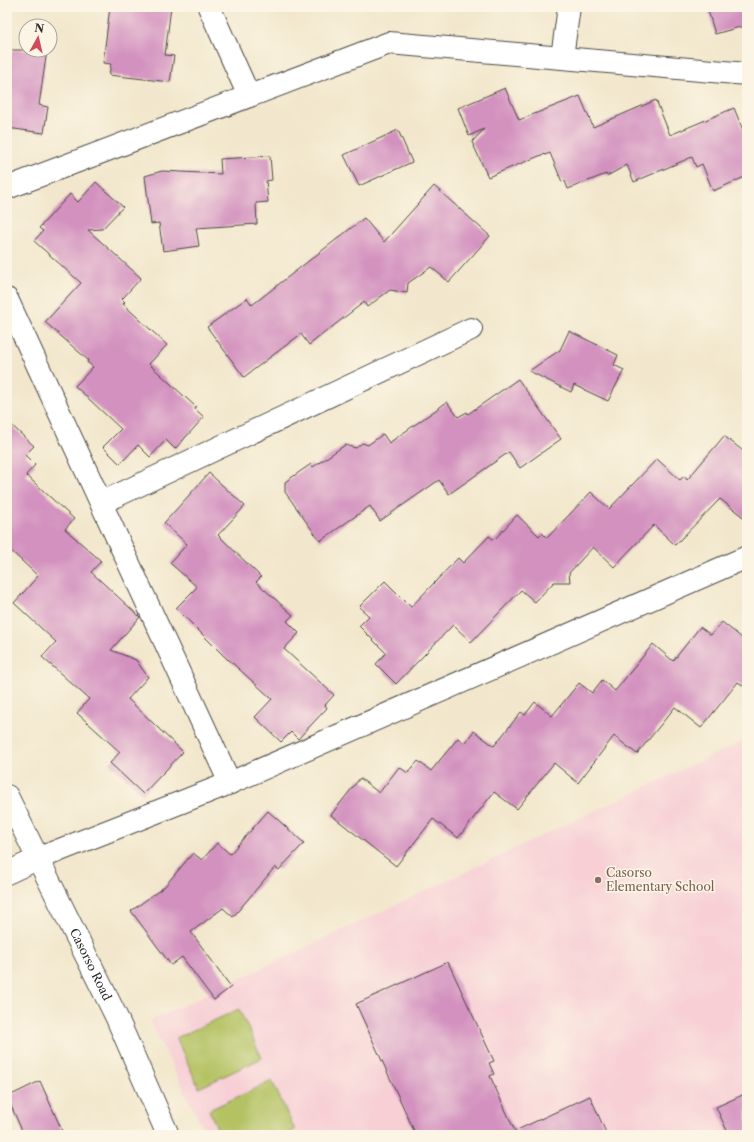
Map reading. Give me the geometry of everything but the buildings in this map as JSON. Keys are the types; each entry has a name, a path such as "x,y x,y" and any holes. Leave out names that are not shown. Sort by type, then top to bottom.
{"street":[{"path":"209,7 249,96"},
{"path":"562,57 569,7"},
{"path":"7,188 389,43 747,74"},
{"path":"7,299 230,783"},
{"path":"101,503 471,329"},
{"path":"7,873 38,859 230,783 747,557"},
{"name":"Casorso Road","path":"7,796 116,1016 168,1135"}],"shaded area":[{"name":"Casorso Elementary School","path":"747,739 747,1135 206,1135 150,1021"}],"green space":[{"path":"239,1009 262,1058 199,1088 176,1038"},
{"path":"272,1081 295,1130 284,1135 220,1135 209,1110"}],"place":[{"name":"Casorso Elementary School","path":"598,880"}]}
